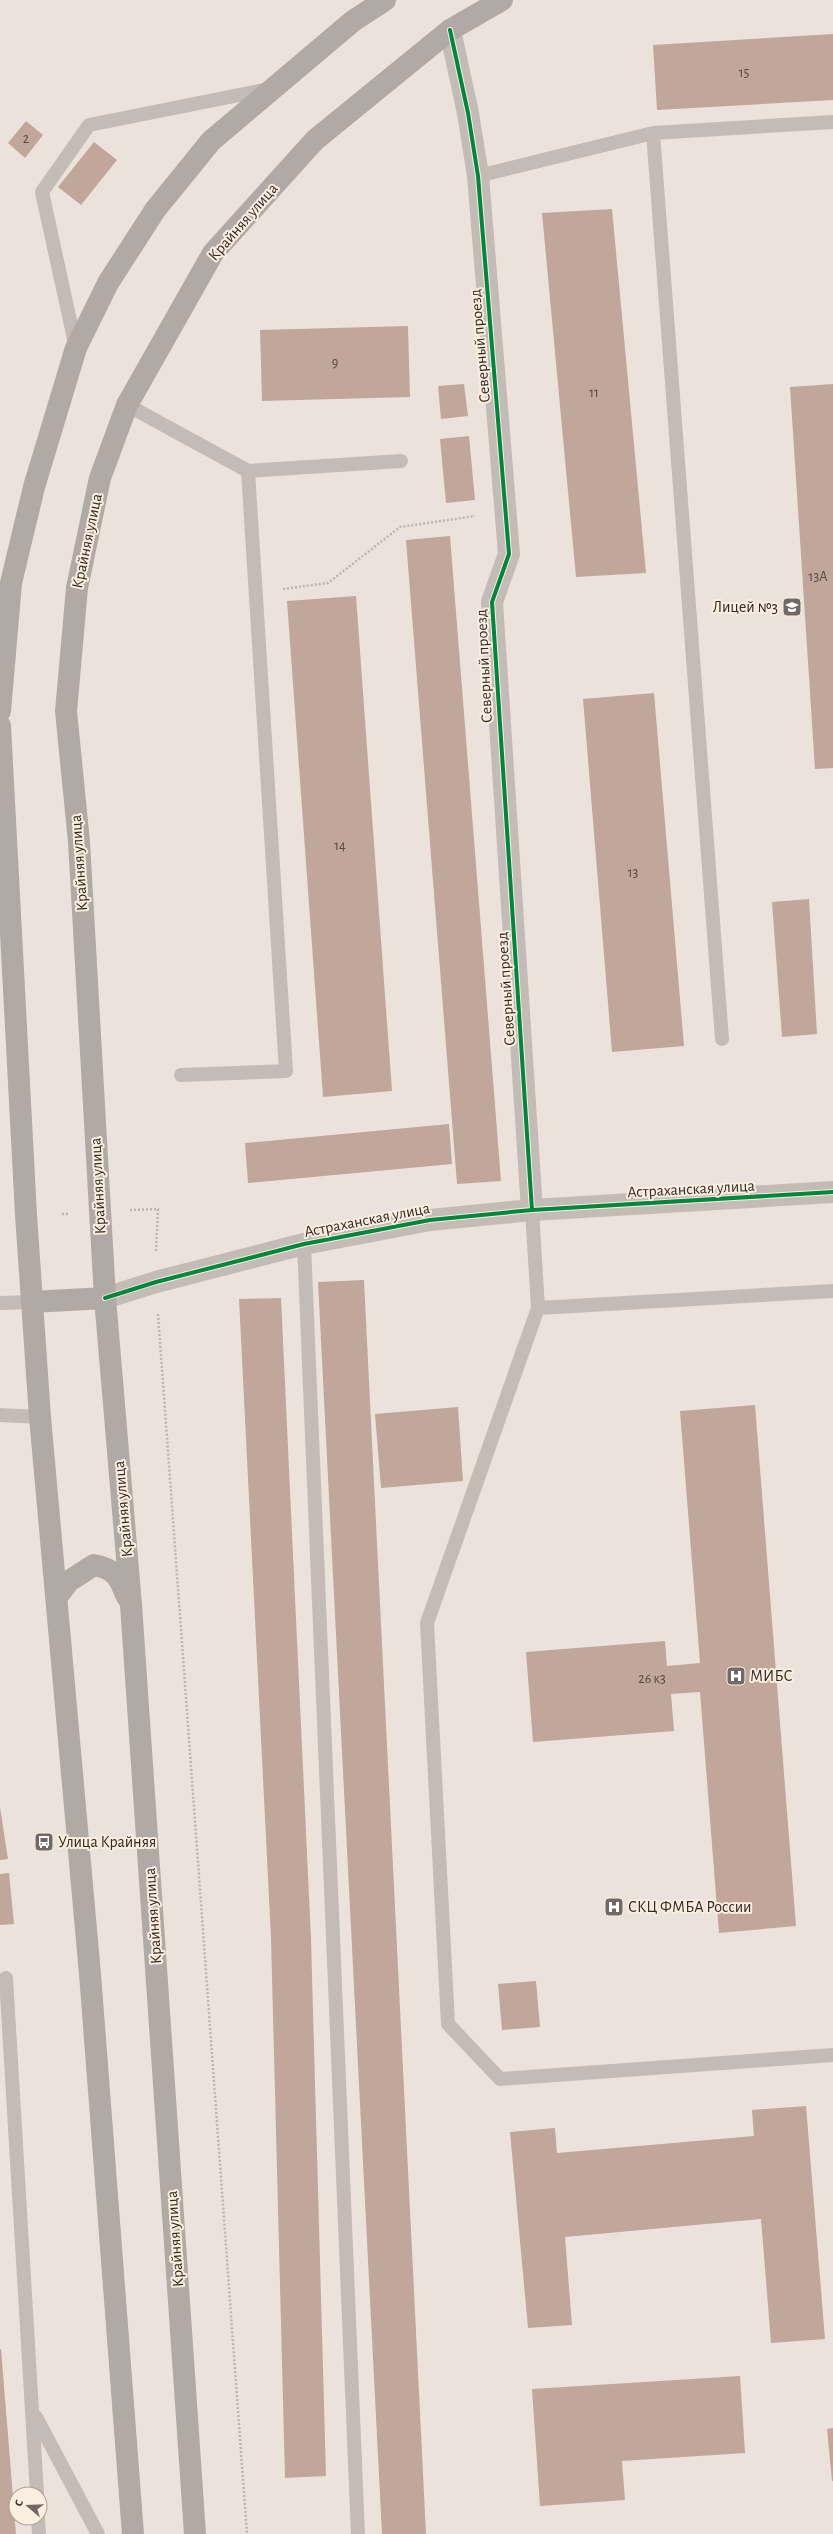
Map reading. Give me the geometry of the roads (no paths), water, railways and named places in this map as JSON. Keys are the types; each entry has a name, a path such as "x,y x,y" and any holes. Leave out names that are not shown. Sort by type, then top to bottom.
{"main road":[{"path":"352,21 353,0"},
{"path":"0,711 11,583 34,487 76,348 108,283 155,210 211,141 352,21 385,0"},
{"name":"Крайняя улица","path":"195,2534 131,1605 104,1298 79,842 66,711 77,588 100,478 127,405 213,253 315,140 450,30 502,0"},
{"path":"0,726 32,1302 40,1417 58,1597 90,1974 132,2534"},
{"path":"32,1302 104,1298"},
{"path":"58,1597 70,1581 94,1565 108,1568 119,1578 131,1605"}],"street":[{"name":"Северный проезд","path":"450,30 468,113 478,176 509,554 492,602 532,1210"},
{"name":"Астраханская улица","path":"104,1298 156,1282 304,1244 430,1220 532,1210 833,1192"}],"lane":[{"path":"76,348 42,192 89,125 274,88"},
{"path":"478,176 653,133 833,122"},
{"path":"653,133 722,1039"},
{"path":"127,405 248,471 401,461"},
{"path":"181,1075 286,1071 248,471"},
{"path":"532,1210 538,1308 427,1623 448,2024 500,2079 833,2055"},
{"path":"304,1244 358,2534"},
{"path":"538,1308 833,1292"},
{"path":"0,1303 32,1302"},
{"path":"0,1415 40,1417"},
{"path":"6,1978 34,2413 37,2486"},
{"path":"34,2413 98,2534"}],"place":[{"name":"Лицей №3","path":"792,607"},
{"name":"МИБС","path":"736,1676"},
{"name":"Улица Крайняя","path":"44,1842"},
{"name":"СКЦ ФМБА России","path":"614,1907"}]}
